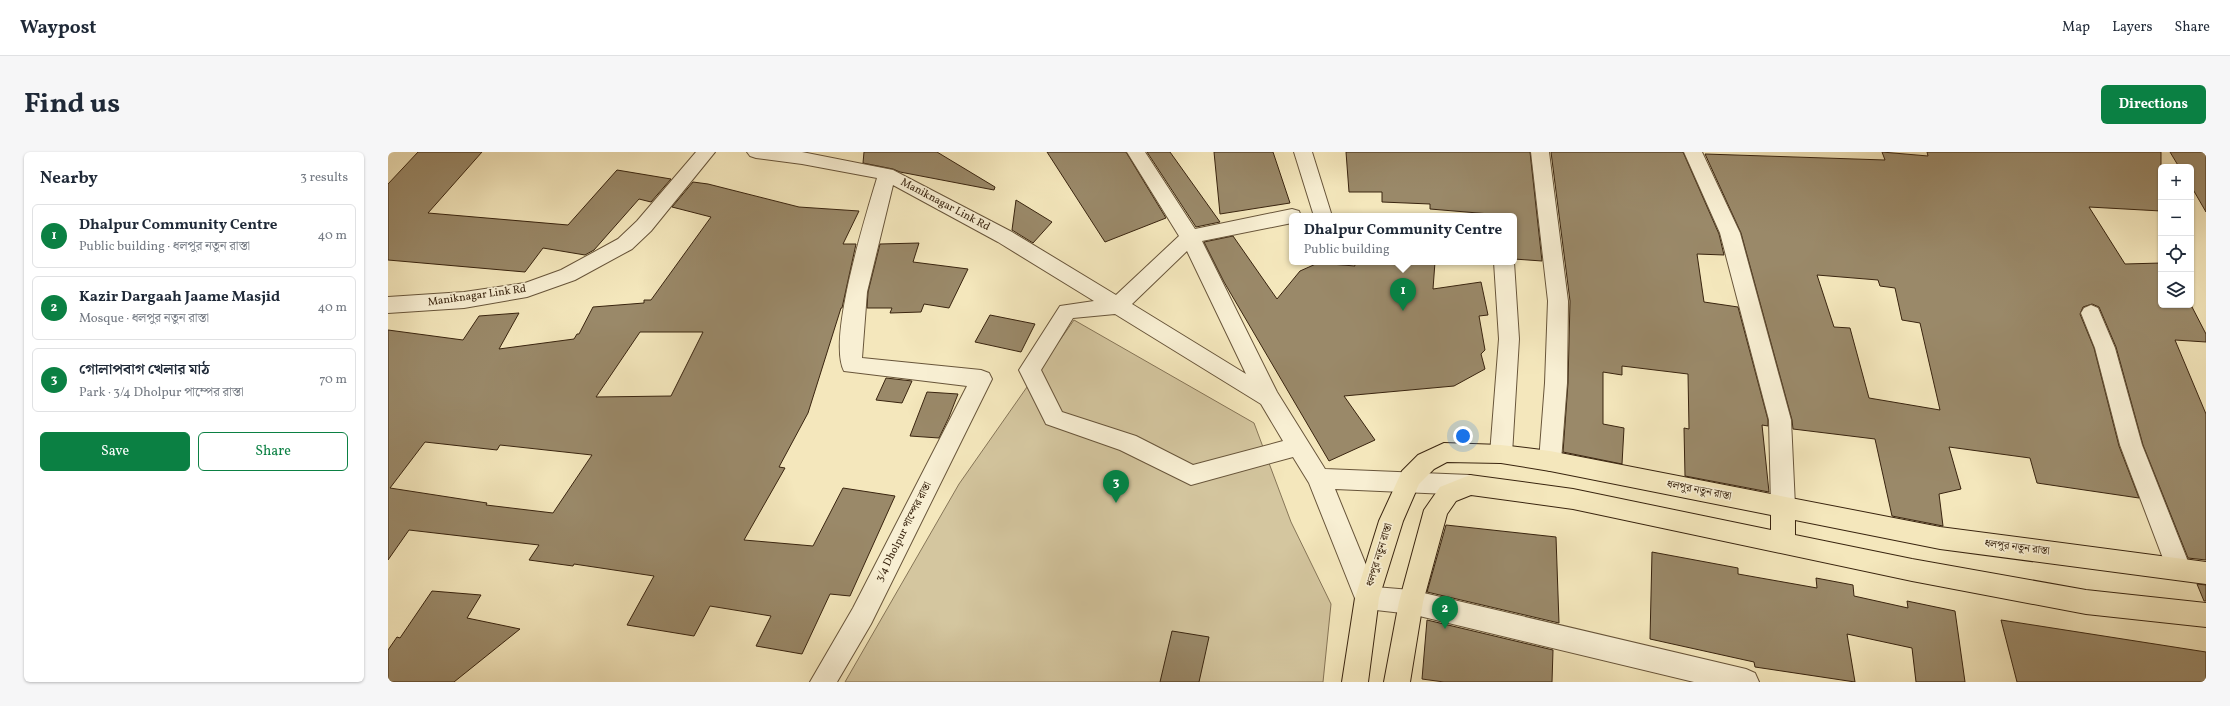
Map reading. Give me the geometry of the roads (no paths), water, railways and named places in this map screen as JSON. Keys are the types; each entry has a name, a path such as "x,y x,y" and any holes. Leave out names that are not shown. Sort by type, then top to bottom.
{"main road":[{"name":"ধলপুর নতুন রাস্তা","path":"1355,682 1367,598 1390,521 1408,482 1426,462 1444,452 1501,454 1550,461 1940,538 2206,573"},
{"path":"1397,682 1410,602 1436,510 1448,494 1470,485 1573,499 1783,543 2086,602 2206,615"},
{"path":"1783,506 1783,543"}],"street":[{"name":"Maniknagar Link Rd","path":"388,305 464,300 519,291 568,275 625,244 644,226 706,152"},
{"name":"Maniknagar Link Rd","path":"756,152 802,158 887,174 1005,237 1269,398"},
{"path":"1136,152 1190,237 1269,398 1318,479 1367,598 1410,602 1746,682"},
{"path":"1303,152 1329,213"},
{"path":"1540,152 1558,301 1556,383 1550,461"},
{"path":"1693,152 1730,233 1780,420 1783,506"},
{"name":"3/4 Dholpur পাম্পের রাস্তা","path":"823,682 862,616 981,379 851,366 850,336 862,261 887,174"},
{"path":"1289,217 1190,237 1117,306 1067,311 1030,370 1054,418 1128,443 1191,475 1298,446"},
{"path":"1501,454 1509,339 1504,265"},
{"path":"2091,313 2104,348 2131,445 2179,569"},
{"path":"1318,479 1470,485"}],"place":[{"name":"Dhalpur Community Centre","path":"1403,311"},
{"name":"গোলাপবাগ খেলার মাঠ","path":"1116,503"},
{"name":"Kazir Dargaah Jaame Masjid","path":"1445,629"}]}
